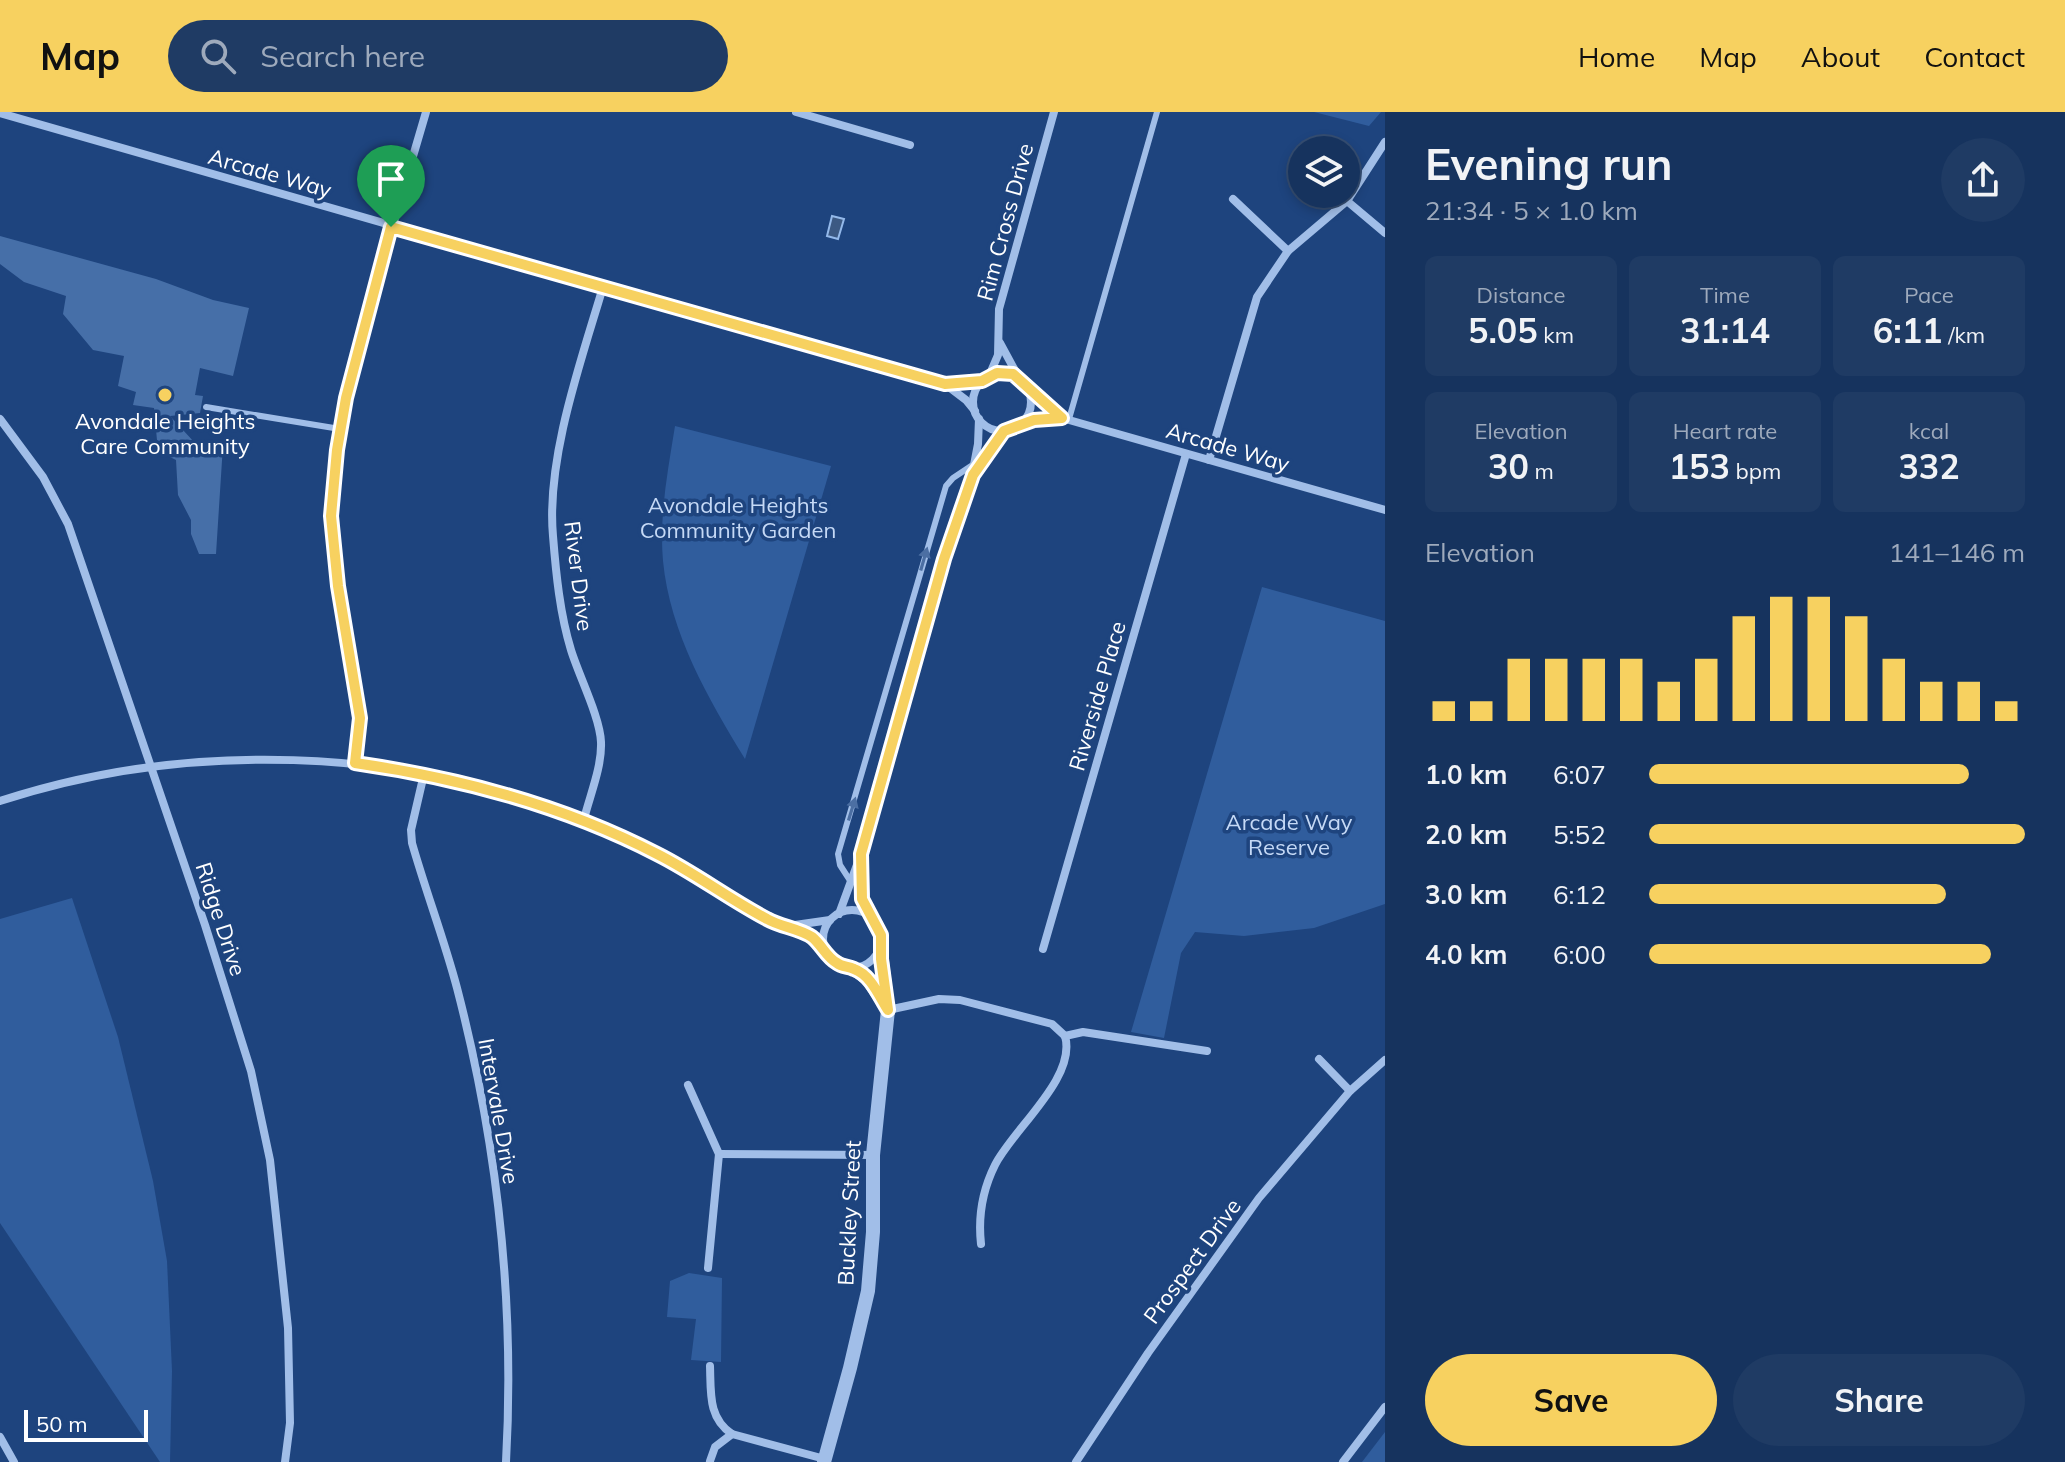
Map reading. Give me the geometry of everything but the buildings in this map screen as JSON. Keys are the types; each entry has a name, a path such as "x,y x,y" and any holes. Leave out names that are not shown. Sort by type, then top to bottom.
{"street":[{"path":"355,763 360,718 338,586 331,516 340,429 360,338 426,112"},
{"path":"796,112 910,145"},
{"name":"Rim Cross Drive","path":"986,378 996,361 999,309 1054,112"},
{"name":"Arcade Way","path":"0,113 945,384 966,400 977,415"},
{"path":"1360,181 1385,142"},
{"path":"1233,199 1288,251"},
{"path":"1209,460 1257,297 1288,251 1339,208"},
{"path":"1355,208 1385,233"},
{"name":"River Drive","path":"584,819 601,737 570,648 552,532 554,490 567,415 603,287"},
{"path":"973,475 1004,431 1021,424 1030,409 1030,391 999,342"},
{"path":"839,914 861,854 944,559 973,475 978,444 974,395 986,378 1005,373 1020,378"},
{"name":"Arcade Way","path":"945,384 986,378"},
{"name":"Arcade Way","path":"1030,391 1066,419 1385,510"},
{"path":"977,415 986,426 1004,431"},
{"name":"Ridge Drive","path":"0,419 43,477 68,524 251,1071 270,1160 288,1328 290,1423 285,1462"},
{"name":"Arcade Way","path":"1021,424 1066,419"},
{"name":"Riverside Place","path":"1043,949 1186,454"},
{"path":"0,801 96,775 151,766 241,761 355,763 424,774 498,792 584,819 660,855 768,920 804,932 825,948 835,963 853,968 872,985 888,1010 939,999 960,1000 1052,1024 1067,1040 1064,1059 1051,1090 1013,1138 989,1178 980,1219 981,1244"},
{"name":"Intervale Drive","path":"424,774 411,830 412,843 457,988 492,1157 508,1325 506,1462"},
{"path":"853,968 871,961 880,945 881,935 862,899 861,854"},
{"path":"783,926 830,920 839,914 856,911 872,918"},
{"path":"825,948 824,934 830,920"},
{"name":"Buckley Street","path":"825,1461 868,1291 873,1232 873,1155 888,1010 880,945"},
{"path":"1065,1036 1083,1032 1207,1051"},
{"path":"1319,1059 1350,1091"},
{"name":"Prospect Drive","path":"1076,1462 1148,1353 1259,1198 1350,1091 1385,1060"},
{"path":"688,1085 719,1154 708,1268"},
{"path":"719,1154 873,1155"},
{"path":"710,1366 715,1416 722,1427 732,1434 825,1461"},
{"path":"1343,1462 1385,1407"},
{"path":"710,1461 715,1447 732,1434"},
{"path":"0,1437 14,1462"}],"lane":[{"path":"1066,419 1157,112"},
{"path":"206,407 340,429"},
{"path":"851,882 840,865 838,854 925,556 946,486 974,464"}],"green space":[{"path":"1314,112 1381,112 1369,126"},
{"name":"Avondale Heights Community Garden","path":"675,426 831,466 745,759 693,664 667,588 662,527"},
{"name":"Arcade Way Reserve","path":"1262,587 1385,621 1385,904 1314,928 1244,936 1195,932 1181,953 1164,1038 1131,1032"},
{"path":"72,898 118,1037 153,1181 167,1261 172,1371 170,1462 160,1462 0,1223 0,919"},
{"path":"689,1273 722,1278 721,1362 691,1360 696,1319 667,1317 670,1281"},
{"path":"1385,1432 1385,1462 1362,1462"}],"shaded area":[{"path":"832,216 844,219 838,239 827,236"}],"place":[{"name":"Avondale Heights Care Community","path":"165,395"}],"route":[{"path":"391,227 945,384 982,381 997,373 1013,374 1062,418 1021,424 1004,431 994,442 973,475 944,559 861,854 862,899 881,935 888,1010 862,973 835,963 825,948 804,932 768,920 660,855 584,819 462,782 355,763 360,718 338,586 331,516 346,398 391,227"}]}
